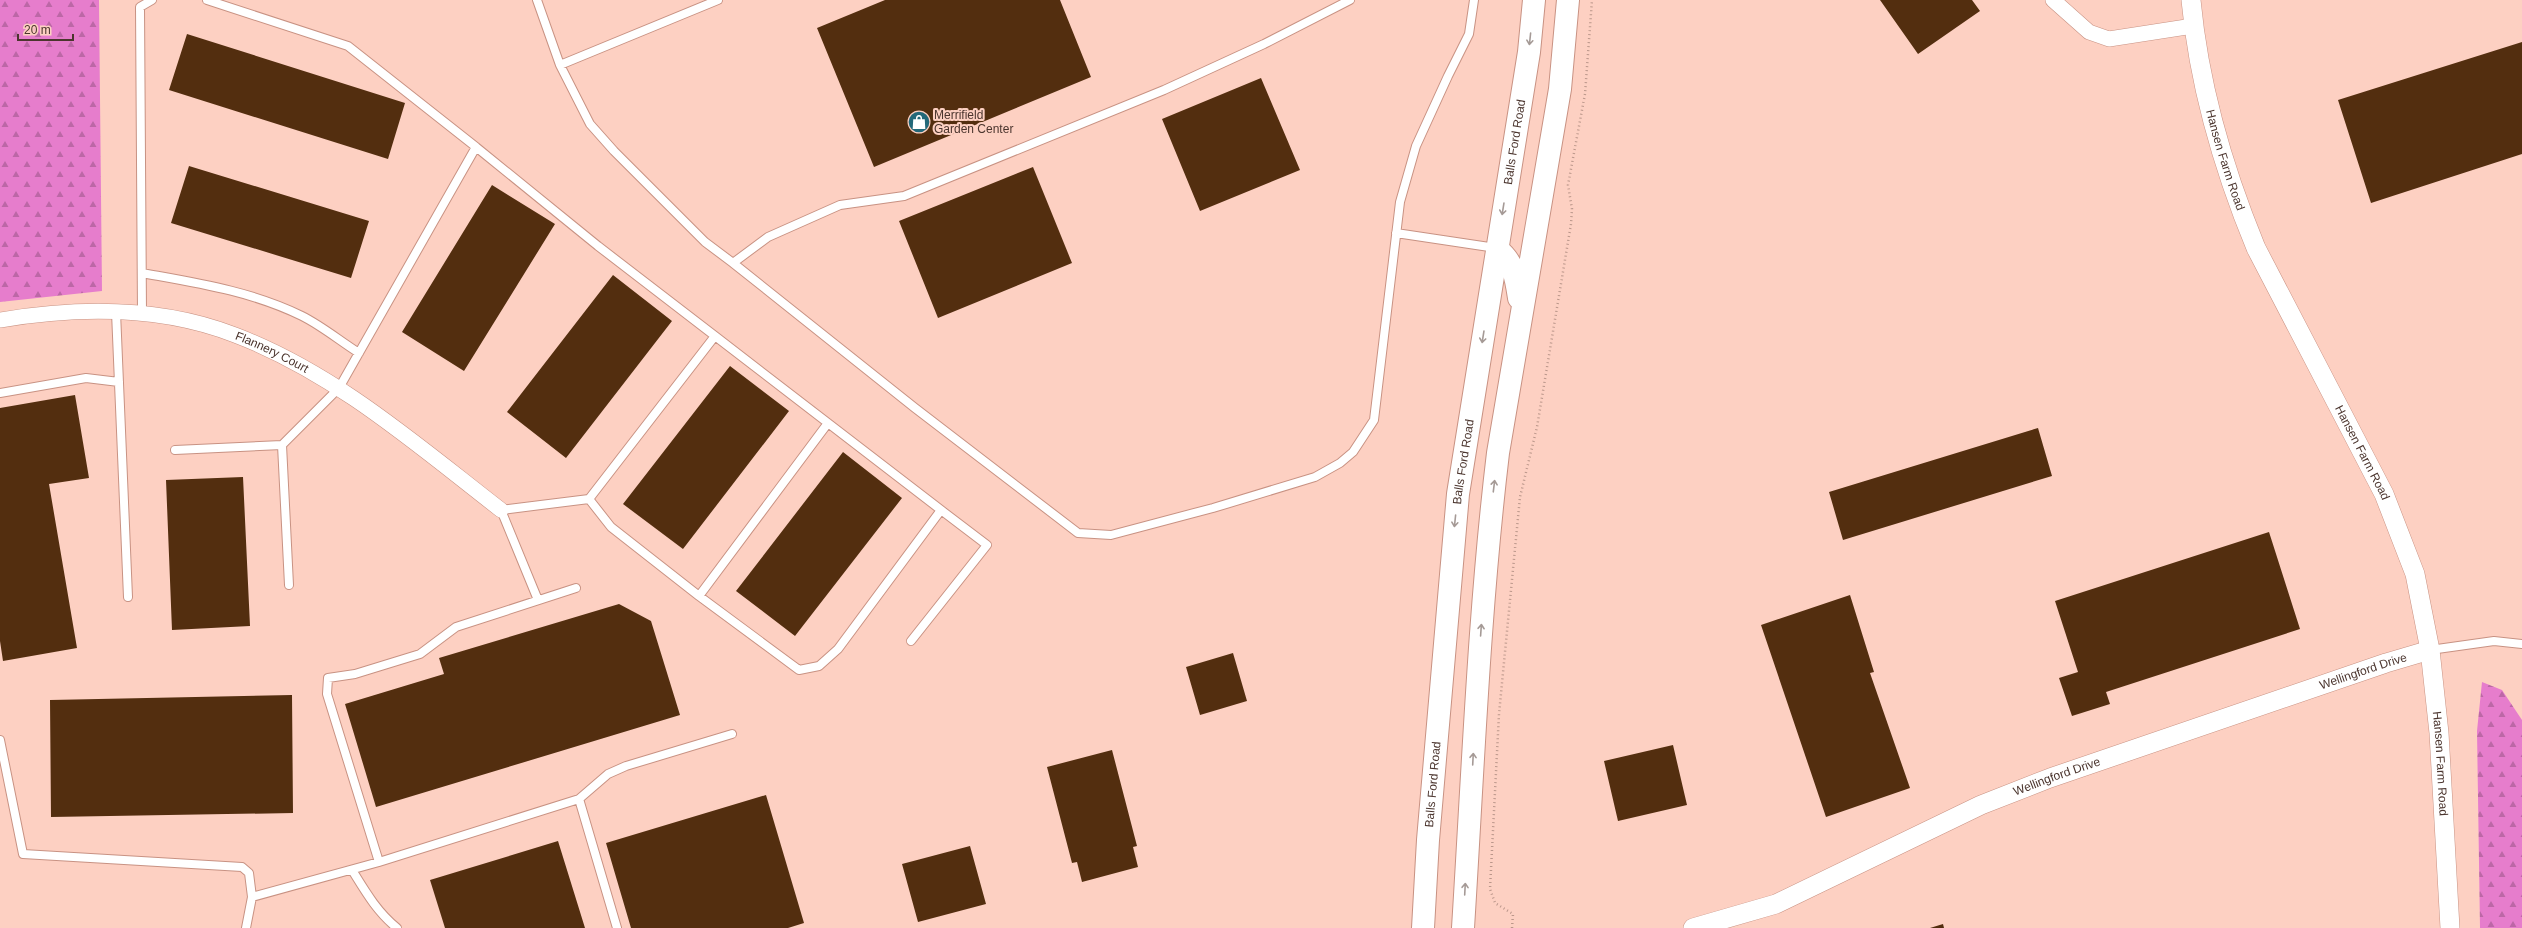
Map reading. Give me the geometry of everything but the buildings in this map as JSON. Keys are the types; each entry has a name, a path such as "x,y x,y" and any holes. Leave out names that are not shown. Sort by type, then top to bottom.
{"main road":[{"name":"Balls Ford Road","path":"1423,928 1435,762 1458,494 1529,52 1534,0"},
{"path":"1463,928 1487,545 1498,453 1560,89 1567,31 1568,0"},
{"path":"1497,248 1508,259 1514,269 1521,317"}],"street":[{"path":"2054,0 2089,32 2109,39 2193,26"},
{"name":"Hansen Farm Road","path":"2191,0 2193,26 2203,87 2217,141 2239,207 2256,248 2384,494 2415,574 2430,650 2439,733 2450,928"},
{"name":"Flannery Court","path":"0,320 91,310 142,314 185,320 234,334 283,356 339,388 382,418 501,510"},
{"name":"Wellingford Drive","path":"1693,928 1776,904 1981,805 2050,778 2386,663 2430,650"}],"lane":[{"path":"142,314 140,7 152,0"},
{"path":"207,0 348,46 598,246 987,545 911,641"},
{"path":"537,0 560,65 590,124 614,151 705,242 1066,525 1078,533 1111,535 1213,508 1315,477 1340,463 1353,452 1374,420 1400,202 1416,146 1469,34 1474,0"},
{"path":"560,65 718,0"},
{"path":"733,263 768,237 840,205 904,196 1164,90 1264,44 1350,0"},
{"path":"175,450 282,445 339,388 476,147"},
{"path":"1396,233 1497,248"},
{"path":"142,273 226,288 264,300 302,316 359,353"},
{"path":"116,312 128,597"},
{"path":"538,600 501,510 589,499 715,336"},
{"path":"0,393 86,378 119,382"},
{"path":"698,596 828,423"},
{"path":"282,445 289,585"},
{"path":"589,499 611,527 698,596 799,670 819,666 838,649 941,510"},
{"path":"379,862 327,694 328,678 355,674 420,654 456,627 576,588"},
{"path":"2430,650 2494,641 2522,644"},
{"path":"252,897 379,862 579,798 608,774 626,766 732,734"},
{"path":"0,740 24,854 242,867 249,873 252,897 246,928"},
{"path":"579,798 617,928"},
{"path":"352,870 386,920 397,928"}],"path":[{"path":"1512,928 1513,914 1495,902 1490,889 1500,706 1520,497 1538,420 1571,224 1572,209 1568,185 1585,94 1592,0"}],"green space":[{"path":"0,0 99,0 102,291 0,302"},
{"path":"2482,682 2502,690 2522,720 2522,928 2480,928 2477,731"}],"place":[{"name":"Merrifield Garden Center","path":"919,122"}]}
